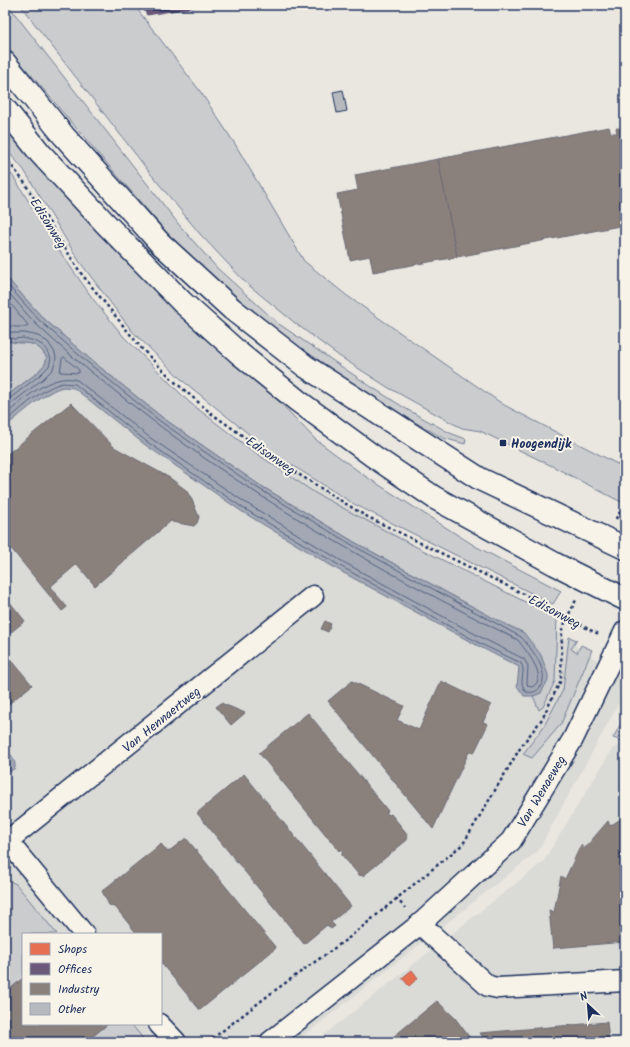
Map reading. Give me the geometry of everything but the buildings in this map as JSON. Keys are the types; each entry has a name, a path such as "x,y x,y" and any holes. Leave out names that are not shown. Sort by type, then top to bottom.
{"main road":[{"path":"5,63 64,136 160,242 244,319 305,366 480,479 625,548"},
{"path":"5,109 40,152 105,223 182,302 240,354 298,401 373,456 435,498 555,564 625,599"}],"street":[{"name":"Van Hennaertweg","path":"83,933 6,841 313,596"},
{"name":"Van Wenaeweg","path":"270,1042 420,924 511,841 573,739 622,637"},
{"path":"420,924 488,986 498,988 625,981"}],"path":[{"name":"Edisonweg","path":"5,157 24,182 80,272 142,349 176,383 212,414 287,467 364,515 568,616 588,630 622,637"},
{"path":"208,1042 274,991 350,937 463,844 518,751 542,718 561,680 562,630 568,616"}],"shaded area":[{"path":"5,5 8,5 180,226 217,268 279,324 408,410 450,433 466,439 465,444 443,438 376,400 301,348 245,305 170,236 5,44"},
{"path":"20,5 134,5 200,91 235,144 304,261 346,295 504,405 625,468 625,504 480,431 462,428 389,388 339,356 295,323 246,283 200,234 150,173"},
{"path":"5,123 87,221 154,289 245,366 315,439 365,476 475,546 561,591 553,604 354,504 271,452 183,381 132,331 79,261 24,170 5,148"},
{"path":"5,166 15,179 54,243 93,299 124,337 189,402 250,449 315,493 399,538 557,618 555,681 543,707 539,710 533,696 541,693 524,633 497,620 356,543 258,484 163,418 90,359 42,317 5,276"},
{"path":"5,214 160,391 543,623 625,680 625,692 538,851 296,1042 5,1042"},
{"path":"5,340 33,344 42,351 47,358 45,364 37,373 5,397"},
{"path":"569,637 577,640 571,649 577,653 581,645 592,650 561,724 532,758 523,754 544,726 563,690"},
{"path":"625,716 625,742 613,738"},
{"path":"625,743 625,1042 315,1042 543,862 613,748"},
{"path":"5,879 16,884 56,933 22,933 22,1025 132,1025 146,1042 5,1042"}],"water":[{"path":"5,276 42,317 90,359 163,418 258,484 356,543 497,620 524,633 541,655 548,675 548,680 541,693 533,696 524,696 517,686 519,667 340,571 241,511 144,444 74,388 64,387 57,389 42,398 5,427 5,397 37,373 45,364 47,358 38,347 33,344 5,340"},
{"path":"5,747 15,762 15,768 5,774"}],"place":[{"name":"Hoogendijk","path":"503,443"}]}
